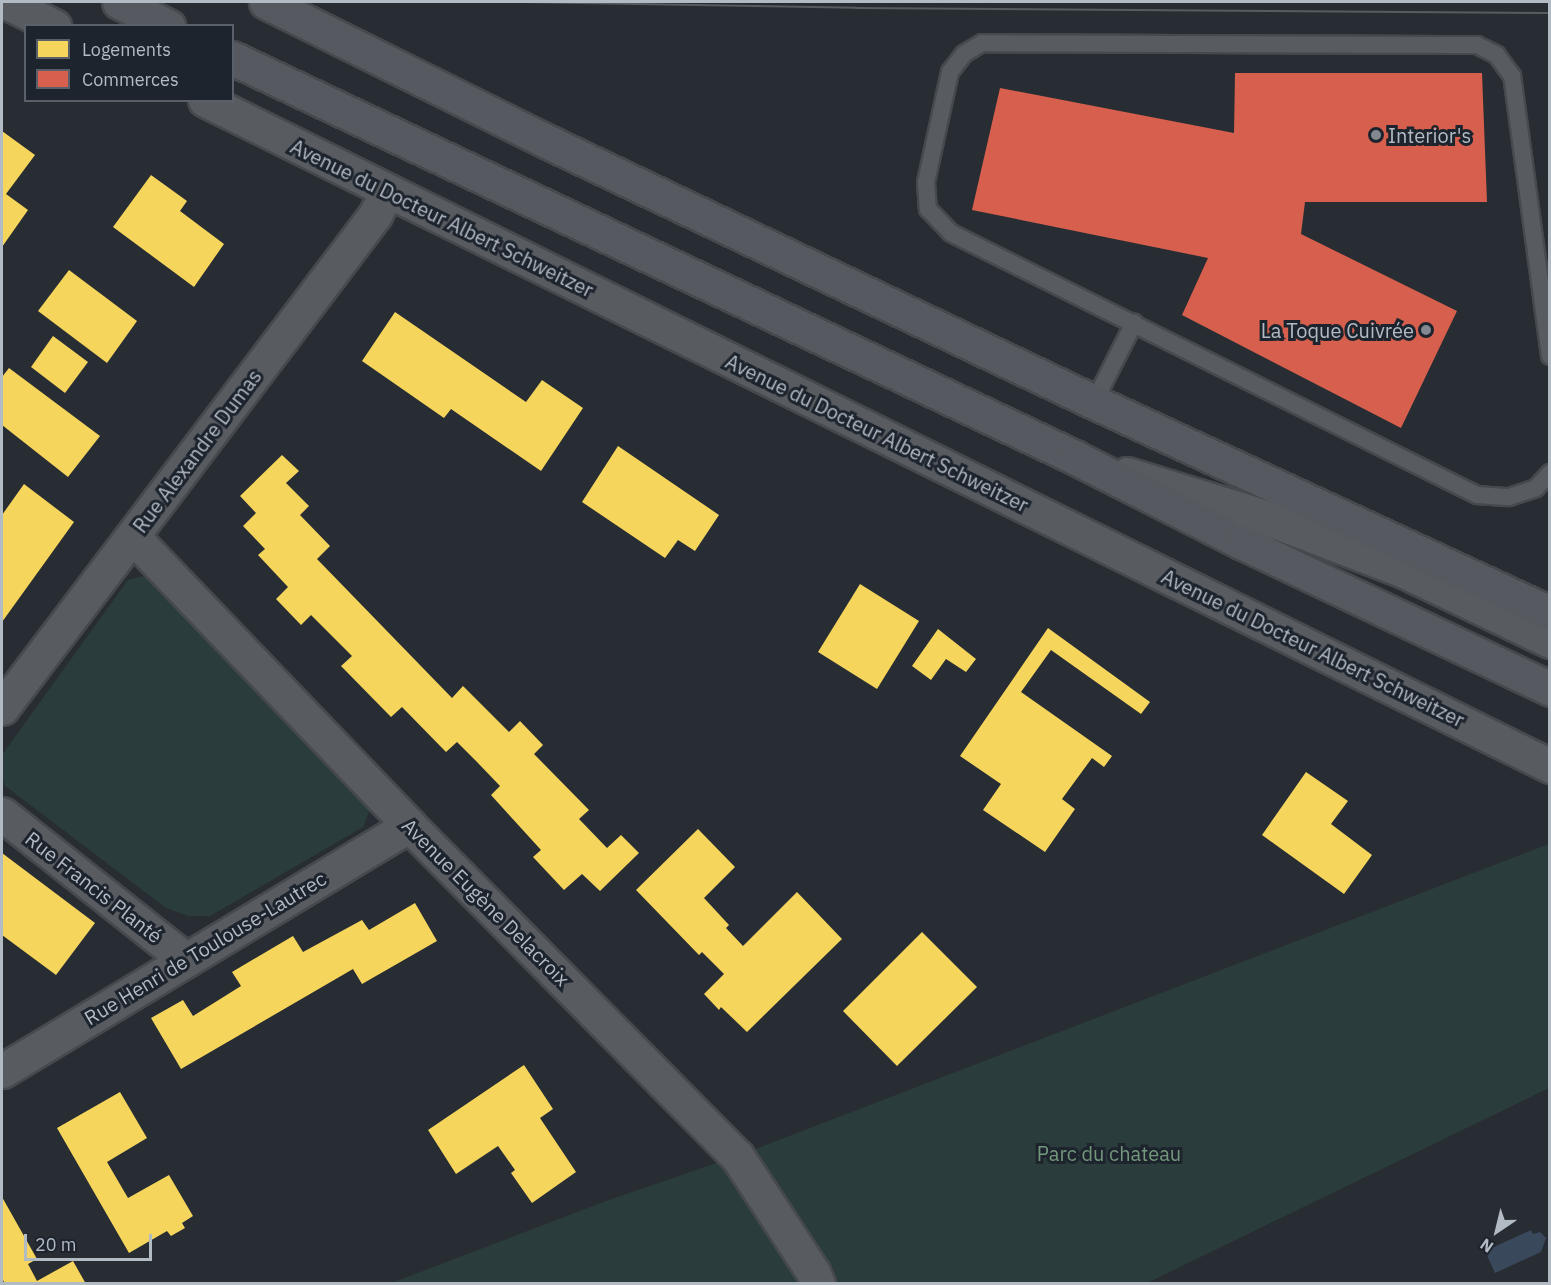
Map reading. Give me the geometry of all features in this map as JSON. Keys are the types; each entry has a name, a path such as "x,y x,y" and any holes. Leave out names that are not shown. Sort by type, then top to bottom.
{"main road":[{"path":"119,2 164,24"},
{"path":"266,2 546,141 1094,402 1550,613"},
{"path":"234,59 1074,457 1241,542 1550,689"}],"street":[{"path":"6,2 50,24"},
{"name":"Avenue du Docteur Albert Schweitzer","path":"209,102 1550,766"},
{"name":"Rue Alexandre Dumas","path":"2,708 375,215 387,191"},
{"path":"1074,457 1252,513 1404,571 1550,641"},
{"name":"Avenue Eugène Delacroix","path":"133,537 409,825 737,1156 813,1272 818,1284"},
{"name":"Rue Francis Planté","path":"2,814 186,960"},
{"name":"Rue Henri de Toulouse-Lautrec","path":"2,1071 409,825"}],"lane":[{"path":"1549,348 1512,76 1497,55 1477,45 982,43 964,54 950,72 926,182 928,209 951,232 1477,495 1509,497 1536,488 1550,472"},
{"path":"1094,402 1134,323"}],"green space":[{"path":"147,575 371,799 370,810 363,827 210,916 188,916 166,908 4,785 2,755 128,580"},
{"name":"Parc du chateau","path":"1549,844 1549,1088 1147,1283 389,1284 606,1201 737,1156"}],"water":[{"path":"1531,1230 1533,1234 1540,1232 1546,1238 1541,1252 1495,1273 1485,1251"}],"building: Logements":[{"path":"2,131 35,155 6,194 28,210 2,247"},
{"path":"151,175 187,201 180,211 224,244 194,287 113,227"},
{"path":"69,270 137,321 107,363 38,311"},
{"path":"395,312 526,402 542,380 583,408 541,471 451,409 444,418 362,361"},
{"path":"53,336 88,362 65,393 31,367"},
{"path":"9,368 100,436 68,477 2,425 2,377"},
{"path":"618,446 719,515 695,551 678,540 665,558 582,502"},
{"path":"282,455 299,471 286,483 309,506 300,515 330,546 317,559 452,698 463,686 509,732 520,721 543,745 534,754 589,810 579,819 607,848 621,835 639,853 600,891 582,874 564,890 533,857 541,850 491,795 500,786 477,762 457,742 446,752 402,707 391,717 341,666 352,656 311,615 301,625 276,599 288,587 258,555 265,549 243,526 256,513 240,496"},
{"path":"24,484 74,522 2,622 2,515"},
{"path":"860,584 919,621 877,689 818,652"},
{"path":"1048,628 1150,702 1141,714 1051,650 1021,692 1112,756 1104,767 1092,758 1062,799 1075,809 1045,852 983,810 1001,784 960,756"},
{"path":"938,629 976,659 966,672 946,659 931,680 912,666"},
{"path":"1306,772 1348,801 1331,824 1372,855 1344,894 1262,835"},
{"path":"698,829 735,867 704,898 729,925 726,928 743,946 797,892 842,939 747,1032 721,1007 719,1010 704,994 724,974 702,952 699,955 636,890"},
{"path":"2,853 95,923 56,975 2,935"},
{"path":"415,903 437,941 362,984 353,969 181,1069 151,1018 183,1000 193,1016 241,986 232,972 293,936 303,952 362,920 369,930"},
{"path":"922,932 977,987 897,1066 843,1011"},
{"path":"524,1065 553,1109 540,1118 576,1172 532,1203 511,1173 515,1170 498,1146 456,1174 428,1130"},
{"path":"120,1092 147,1138 107,1162 128,1198 169,1175 193,1216 182,1223 185,1228 171,1236 167,1231 129,1253 57,1128"},
{"path":"2,1197 37,1259 28,1264 37,1281 73,1261 86,1284 5,1284 2,1278"}],"building: Commerces":[{"path":"1235,73 1482,73 1487,202 1305,202 1301,234 1457,311 1401,428 1182,315 1208,258 972,210 1000,88 1234,133"}],"tram line":[{"path":"522,2 856,8 1550,13"}],"place":[{"name":"Interior's","path":"1376,135"},
{"name":"La Toque Cuivrée","path":"1426,330"}]}
